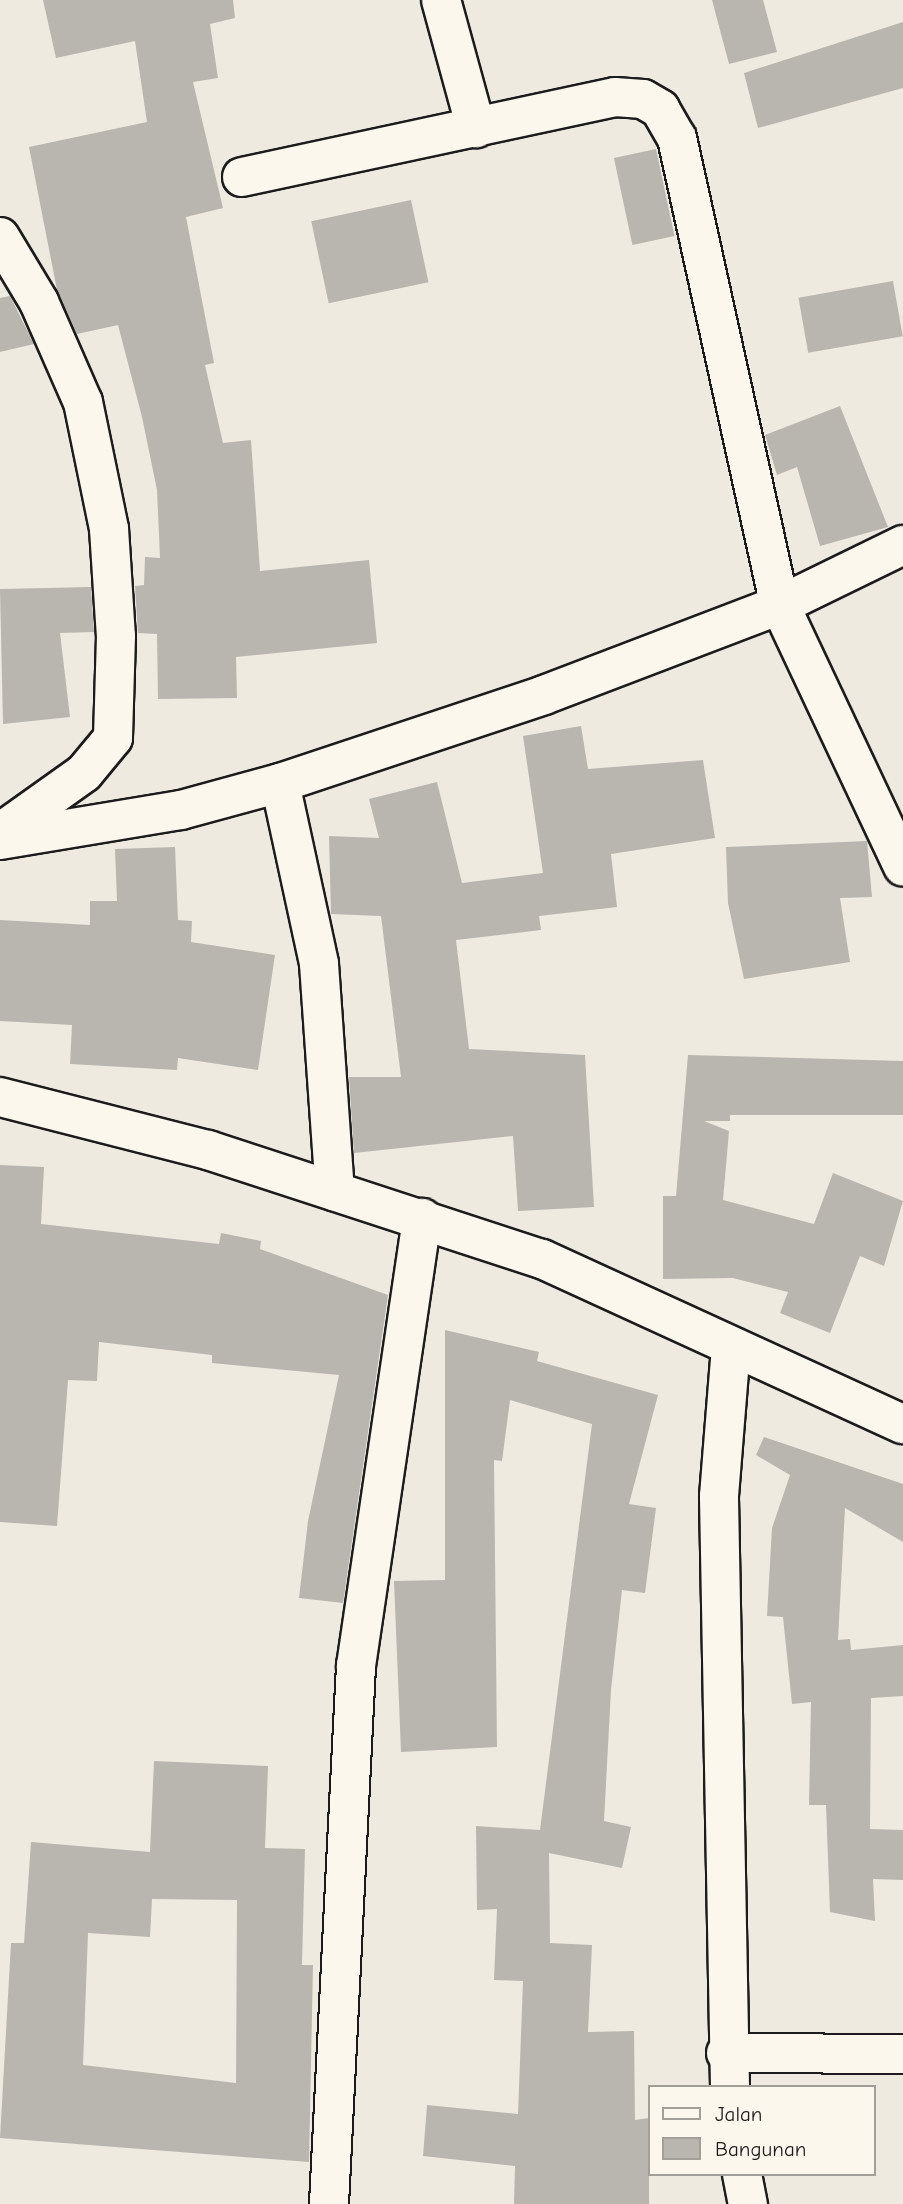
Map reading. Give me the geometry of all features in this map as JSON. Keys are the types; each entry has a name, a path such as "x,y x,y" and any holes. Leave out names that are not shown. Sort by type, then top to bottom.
{"street":[{"path":"441,0 476,128"},
{"path":"242,177 615,97 643,99 670,121 780,605 903,866"},
{"path":"0,237 39,302 83,402 109,529 116,636 113,738 84,773 0,833"},
{"path":"0,840 121,822 281,783 544,695 780,605 903,545"},
{"path":"281,783 319,964 335,1191"},
{"path":"0,1097 335,1191 542,1259 731,1348 903,1424"},
{"path":"329,2204 356,1667 422,1218"},
{"path":"731,1348 719,1496 728,2070 903,2054"},
{"path":"742,2176 748,2204"}],"building":[{"path":"43,0 233,0 235,18 210,24 218,78 193,82 223,208 186,217 214,363 205,365 223,443 251,440 260,571 369,560 377,643 236,657 237,698 158,699 157,634 138,633 135,586 144,585 145,557 160,558 157,490 142,417 118,325 77,334 57,290 29,147 147,122 135,41 56,58"},
{"path":"712,0 763,0 777,52 729,64"},
{"path":"903,22 903,88 758,128 744,73"},
{"path":"656,149 675,236 632,245 614,158"},
{"path":"411,200 428,282 329,303 311,221"},
{"path":"893,281 903,336 808,353 798,298"},
{"path":"10,296 34,344 0,352 0,298"},
{"path":"840,406 888,527 820,546 797,467 777,475 765,435"},
{"path":"91,587 94,632 60,633 70,717 3,724 0,589"},
{"path":"581,726 588,769 703,760 715,838 611,854 617,907 539,916 541,930 456,940 469,1049 585,1055 594,1207 518,1211 513,1136 354,1153 349,1077 401,1077 381,916 331,914 329,836 379,838 369,799 437,782 462,883 543,873 523,736"},
{"path":"867,841 872,897 840,898 850,962 744,979 728,903 726,847"},
{"path":"175,847 178,920 192,921 191,942 275,955 258,1070 178,1058 177,1070 70,1064 72,1025 0,1021 0,920 90,925 90,901 117,901 115,849"},
{"path":"688,1055 903,1061 903,1115 730,1115 730,1121 704,1121 729,1131 723,1200 814,1224 833,1173 903,1201 884,1266 860,1256 830,1333 780,1313 788,1292 733,1278 663,1279 663,1196 676,1196"},
{"path":"0,1165 44,1167 41,1224 219,1244 221,1233 261,1241 260,1249 388,1295 343,1603 299,1598 308,1521 339,1375 212,1363 212,1355 99,1342 97,1381 68,1380 57,1526 0,1522"},
{"path":"445,1330 539,1352 537,1361 658,1395 629,1504 656,1508 645,1593 622,1590 611,1690 604,1821 631,1827 622,1868 549,1853 550,1943 592,1945 588,2032 634,2031 635,2120 648,2118 649,2204 514,2204 515,2166 423,2156 427,2105 518,2114 523,1981 494,1980 497,1909 477,1910 476,1826 540,1830 592,1424 510,1400 502,1461 494,1460 497,1747 401,1752 394,1581 445,1580"},
{"path":"764,1437 903,1484 903,1542 845,1508 838,1640 850,1639 851,1650 903,1645 903,1696 871,1698 870,1829 903,1830 903,1880 873,1879 875,1921 830,1912 826,1805 809,1805 811,1702 792,1704 783,1617 767,1616 772,1528 790,1475 756,1455"},
{"path":"154,1761 268,1766 265,1848 305,1849 302,1965 313,1965 309,2162 0,2138 11,1943 24,1943 31,1842 150,1852","holes":["152,1899 237,1900 236,2083 83,2065 88,1933 150,1937"]}]}
